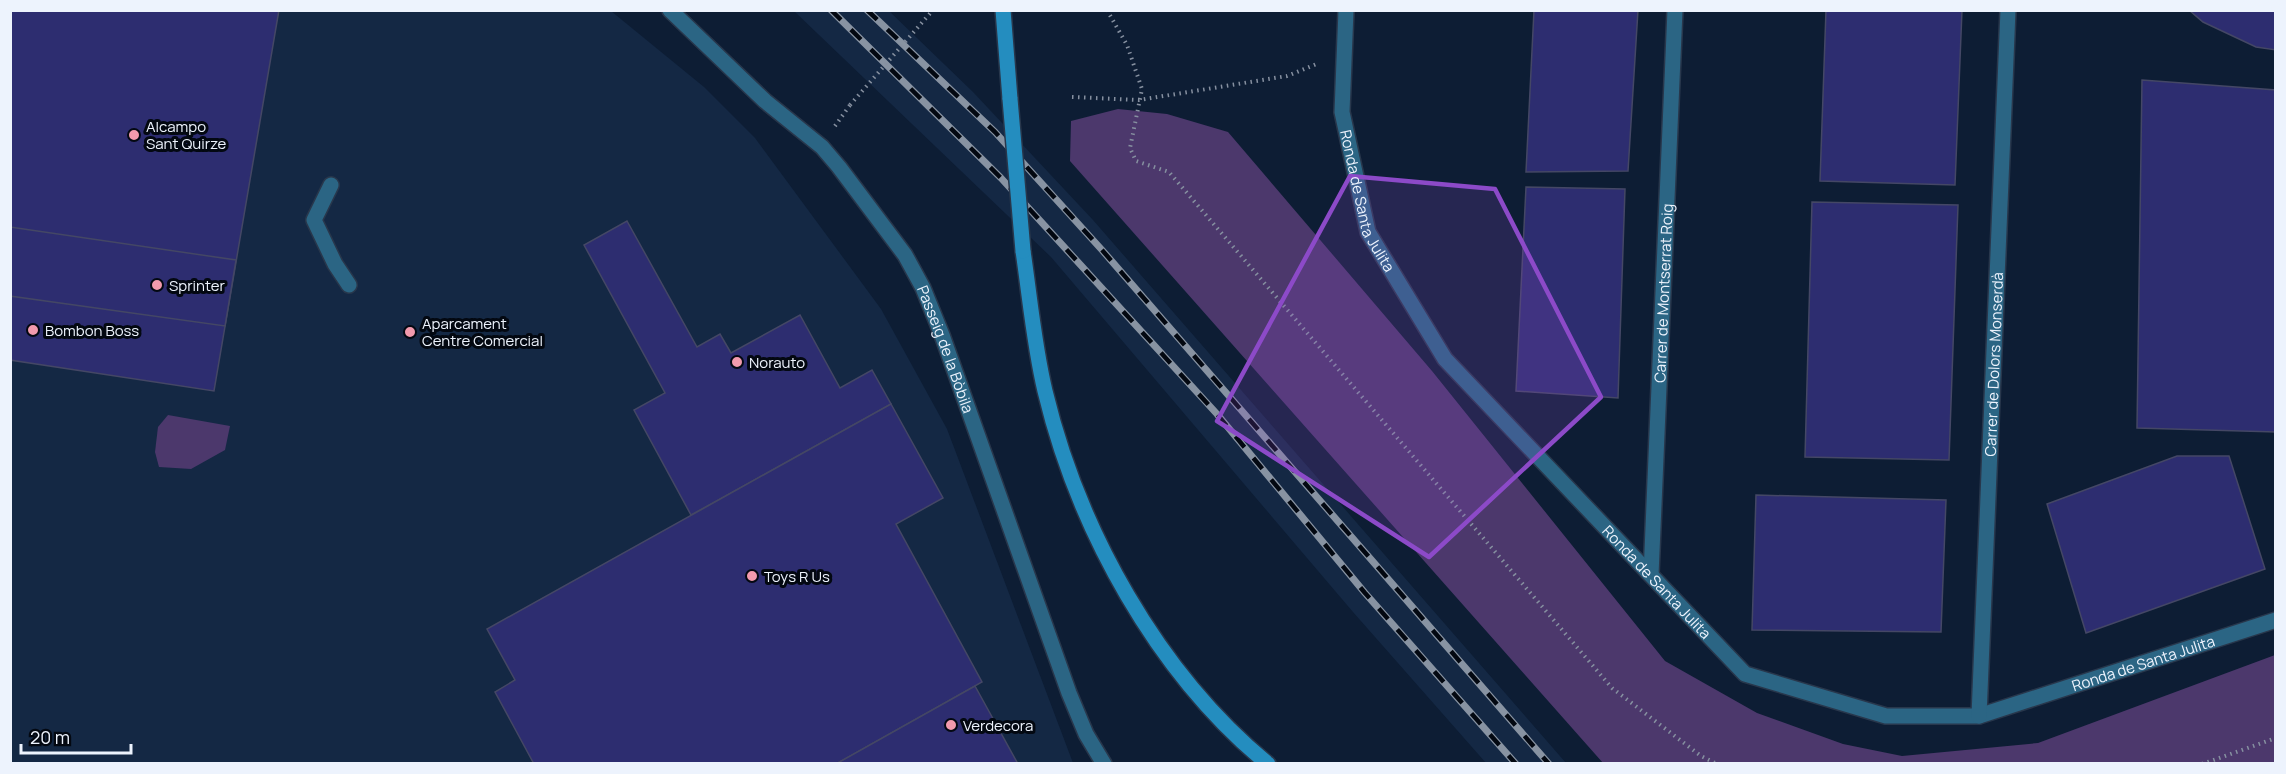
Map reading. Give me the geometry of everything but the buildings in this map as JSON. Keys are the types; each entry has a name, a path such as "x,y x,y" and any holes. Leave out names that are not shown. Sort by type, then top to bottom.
{"main road":[{"path":"1003,10 1023,251 1045,390 1059,440 1092,527 1136,609 1188,685 1247,747 1268,764"}],"street":[{"name":"Passeig de la Bòbila","path":"670,10 765,101 822,147 905,255 923,288 1069,693 1086,734 1104,764"},
{"name":"Ronda de Santa Julita","path":"1346,10 1342,112 1368,232 1445,359 1745,674 1886,716 1978,716 2276,620"},
{"name":"Carrer de Montserrat Roig","path":"1651,575 1676,10"},
{"name":"Carrer de Dolors Monserdà","path":"1978,716 2008,10"},
{"path":"331,185 314,220 335,264 350,285"}],"path":[{"path":"850,105 933,10"},
{"path":"1107,10 1127,45 1142,89 1130,148 1136,161 1169,172 1612,688 1701,756 1717,764"},
{"path":"1072,97 1139,100 1287,76 1345,52"},
{"path":"2202,764 2276,738"}],"highlighted area":[{"path":"1350,176 1495,189 1601,397 1429,557 1217,421"}],"shaded area":[{"path":"10,11 611,11 704,87 755,138 881,309 947,429 1073,763 11,763"},
{"path":"794,11 889,11 973,92 1093,220 1566,763 1486,763 1353,612 1051,257"},
{"path":"1118,109 1167,114 1228,132 1432,371 1665,661 1757,713 1843,744 1902,756 2038,743 2275,655 2275,763 1603,763 1070,161 1071,121"},
{"path":"168,415 230,426 225,450 191,469 159,467 155,452 158,427"}],"railway":[{"path":"831,10 1001,178 1217,414 1365,593 1516,764"},
{"path":"867,10 995,132 1102,250 1549,764"}],"place":[{"name":"Alcampo Sant Quirze","path":"134,135"},
{"name":"Sprinter","path":"157,285"},
{"name":"Bombon Boss","path":"33,330"},
{"name":"Aparcament Centre Comercial","path":"410,332"},
{"name":"Norauto","path":"737,362"},
{"name":"Toys R Us","path":"752,576"},
{"name":"Verdecora","path":"951,725"}]}
